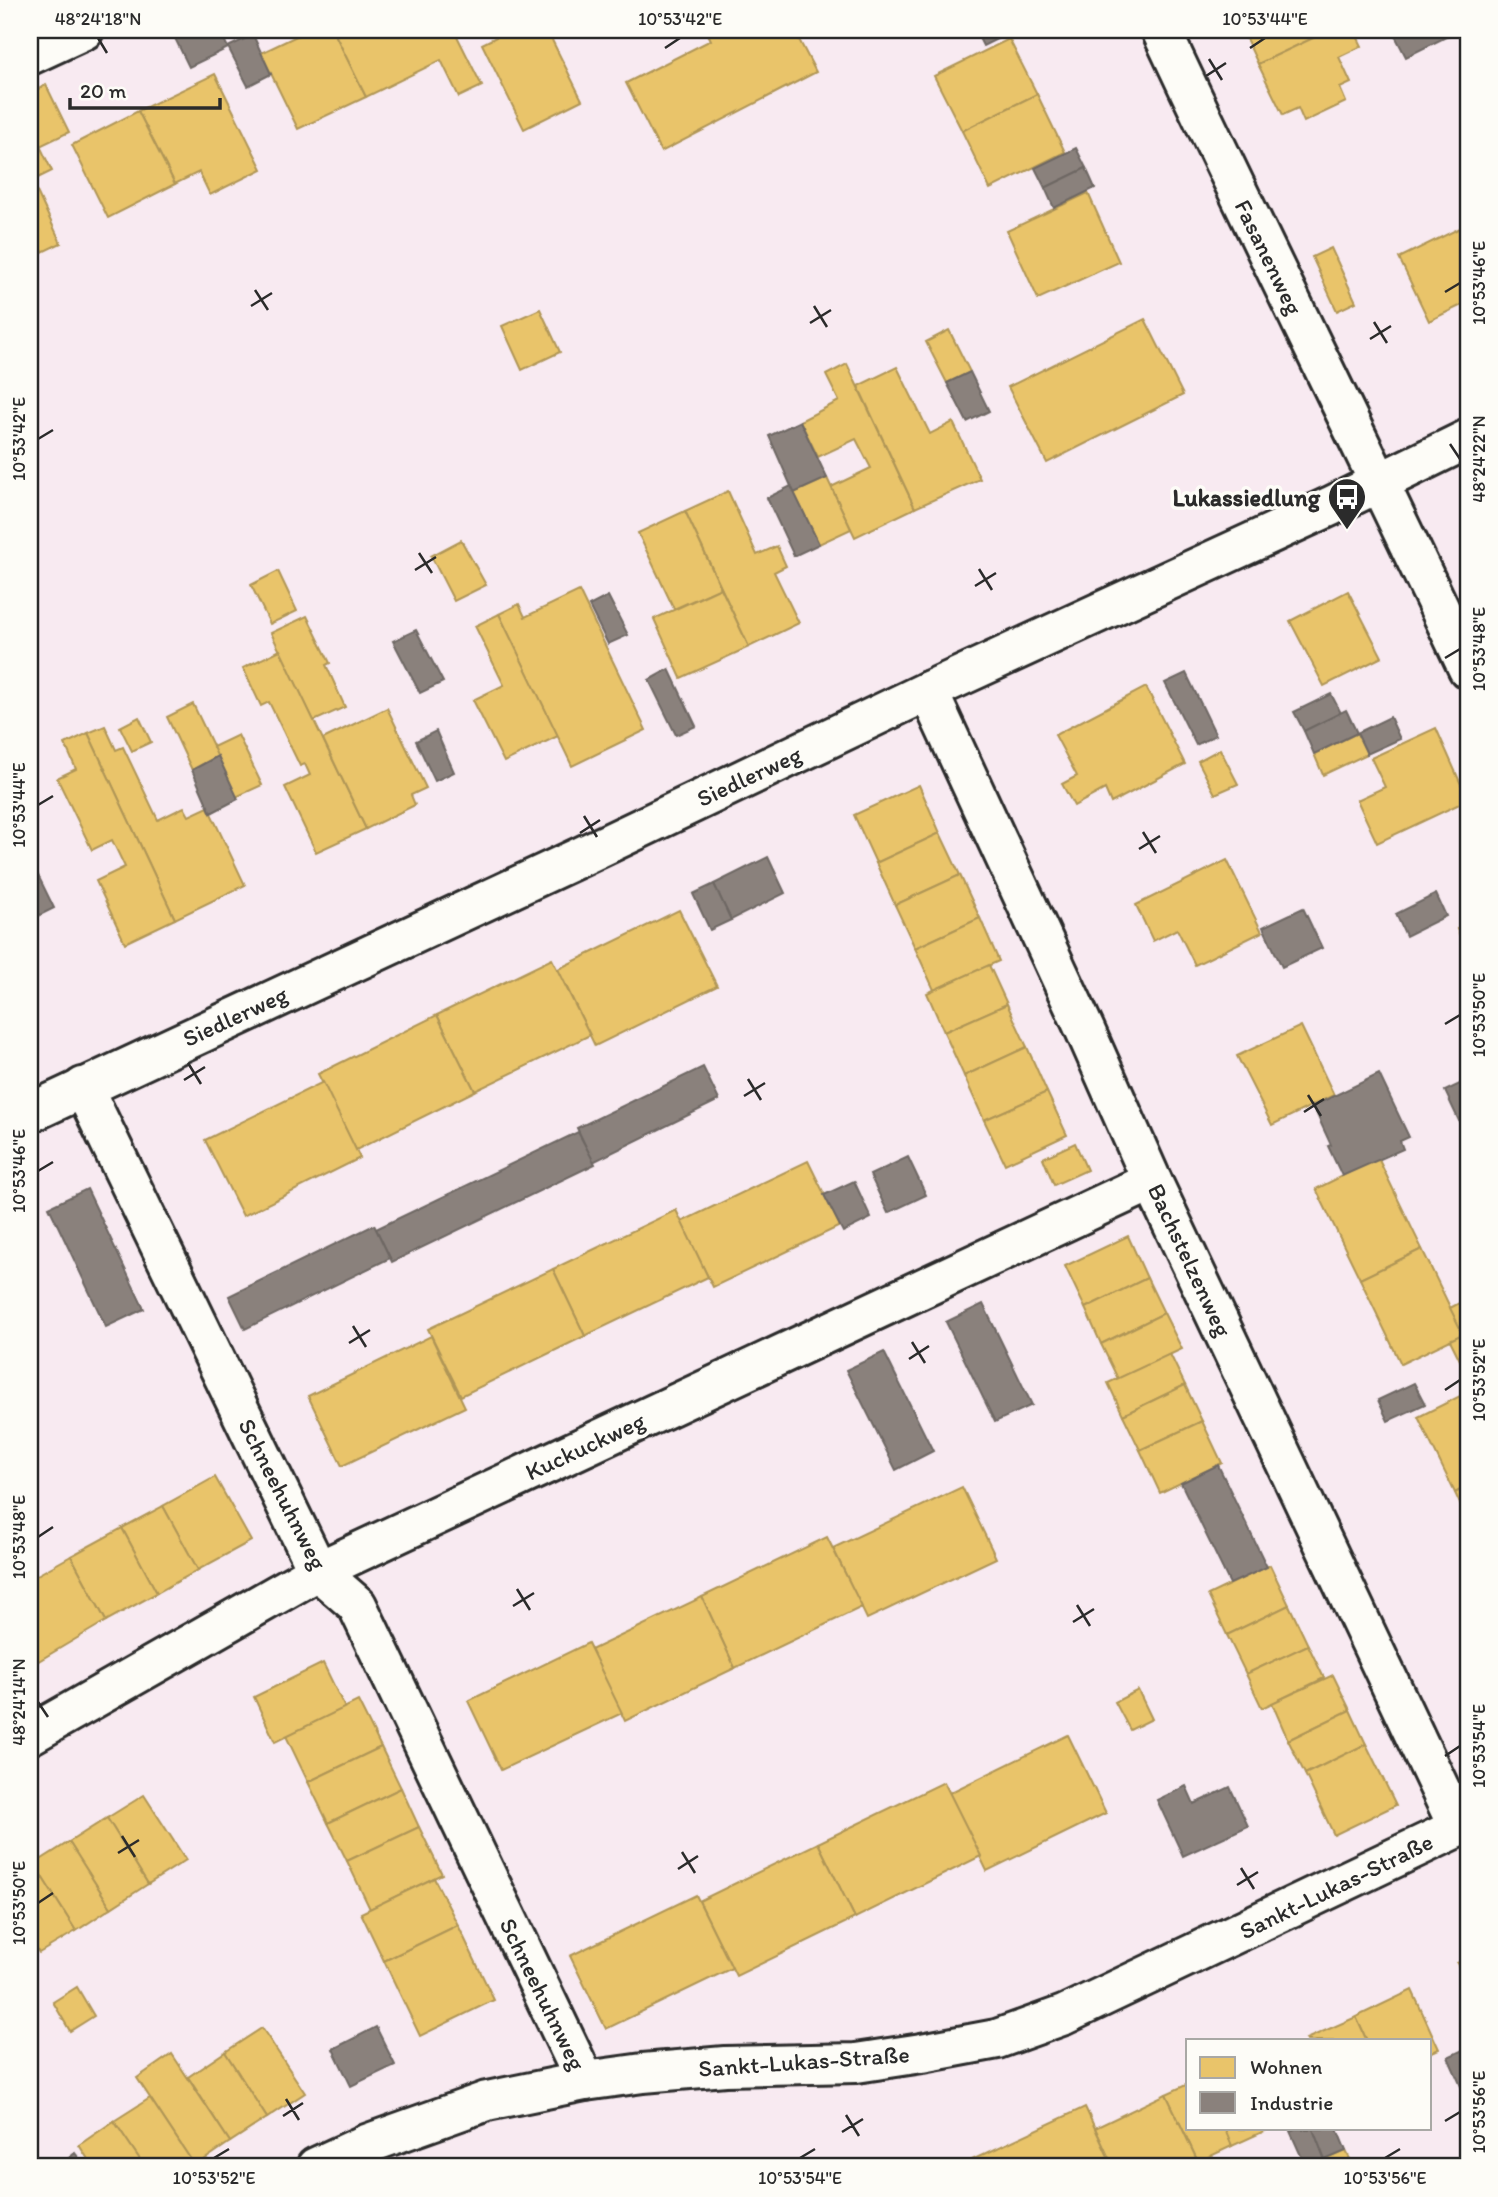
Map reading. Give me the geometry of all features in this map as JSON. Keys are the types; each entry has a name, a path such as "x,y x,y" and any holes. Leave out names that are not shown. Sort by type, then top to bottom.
{"street":[{"path":"30,55 84,30"},
{"name":"Fasanenweg","path":"1161,30 1273,267 1381,483"},
{"name":"Siedlerweg","path":"30,1113 580,857 928,691 1381,483 1468,439"},
{"path":"1381,483 1468,669"},
{"name":"Bachstelzenweg","path":"928,691 1152,1181 1463,1825"},
{"name":"Schneehuhnweg","path":"83,1087 318,1571 357,1605 585,2081"},
{"name":"Kuckuckweg","path":"30,1735 318,1571 1152,1181"},
{"name":"Sankt-Lukas-Straße","path":"316,2167 365,2145 487,2101 585,2081 725,2066 856,2063 997,2039 1064,2015 1463,1825"}],"building: Wohnen":[{"path":"309,30 333,30 366,97 298,129 261,53"},
{"path":"333,30 454,30 482,86 459,97 441,60 366,97"},
{"path":"510,30 547,30 582,100 524,129 482,44"},
{"path":"706,30 794,30 816,72 661,152 626,83 711,40"},
{"path":"1242,30 1330,30 1258,64"},
{"path":"1330,30 1354,30 1362,46 1339,57 1351,83 1340,88 1346,102 1304,122 1298,108 1283,115 1258,64"},
{"path":"1009,39 1037,94 962,131 934,76"},
{"path":"215,74 262,169 210,195 199,172 175,184 138,111"},
{"path":"46,85 69,132 40,146 30,125 30,93"},
{"path":"1037,94 1065,152 990,189 962,131"},
{"path":"138,111 175,184 108,218 72,145"},
{"path":"30,125 52,171 32,181 30,177"},
{"path":"30,177 61,243 30,258"},
{"path":"1088,193 1119,262 1038,299 1007,231"},
{"path":"1468,224 1468,302 1429,321 1399,258"},
{"path":"1331,248 1356,302 1337,311 1312,257"},
{"path":"540,309 560,352 522,370 502,326"},
{"path":"1145,319 1183,395 1047,463 1008,387"},
{"path":"949,330 970,372 947,383 926,342"},
{"path":"847,364 915,508 855,537 831,487 871,468 856,439 818,457 800,421 839,401 826,375"},
{"path":"897,367 930,434 953,422 980,479 915,508 858,386"},
{"path":"827,478 851,529 819,544 794,493"},
{"path":"728,491 757,555 777,546 786,566 774,572 799,623 749,647 685,511"},
{"path":"685,511 721,588 674,609 638,533"},
{"path":"461,540 486,585 454,601 431,556"},
{"path":"278,571 297,611 270,624 251,585"},
{"path":"721,588 749,647 681,678 654,619"},
{"path":"579,591 646,730 572,766 499,614 519,604 525,617"},
{"path":"1348,591 1382,657 1324,686 1290,621"},
{"path":"499,614 558,736 504,762 473,700 504,685 475,626"},
{"path":"307,616 330,663 326,665 345,707 314,721 271,633"},
{"path":"280,650 366,829 316,852 285,787 310,775 305,764 300,766 269,702 261,706 243,668"},
{"path":"1146,687 1185,764 1111,803 1105,789 1074,806 1062,784 1077,776 1055,735"},
{"path":"193,704 218,756 192,770 167,717"},
{"path":"387,708 426,788 411,795 415,805 366,829 323,739"},
{"path":"139,717 151,742 132,751 120,727"},
{"path":"105,726 116,750 123,747 158,820 184,807 189,816 208,807 245,885 175,919 88,733"},
{"path":"1436,728 1468,800 1377,843 1357,800 1385,787 1371,758"},
{"path":"88,733 175,919 125,943 96,881 125,867 112,840 92,850 57,778 76,769 65,744"},
{"path":"1357,733 1367,754 1323,775 1314,754"},
{"path":"238,735 262,785 236,797 213,747"},
{"path":"1220,749 1238,784 1215,794 1198,761"},
{"path":"919,785 940,833 876,863 854,815"},
{"path":"940,833 960,875 895,905 876,863"},
{"path":"1227,860 1262,932 1195,965 1177,929 1153,941 1136,905"},
{"path":"960,875 980,918 915,948 895,905"},
{"path":"679,910 717,986 595,1046 558,969"},
{"path":"980,918 999,961 934,990 915,948"},
{"path":"1468,924 1468,953 1457,929"},
{"path":"552,959 590,1035 475,1091 437,1015"},
{"path":"989,965 1007,1004 944,1032 927,993"},
{"path":"1007,1004 1027,1047 964,1076 944,1032"},
{"path":"437,1015 475,1091 356,1150 318,1074"},
{"path":"1301,1026 1334,1095 1272,1125 1237,1056"},
{"path":"1027,1047 1047,1092 984,1120 964,1076"},
{"path":"323,1082 360,1158 243,1216 205,1140"},
{"path":"1047,1092 1067,1135 1005,1164 984,1120"},
{"path":"1075,1143 1087,1170 1054,1185 1043,1158"},
{"path":"1378,1158 1422,1249 1360,1279 1316,1189"},
{"path":"808,1161 840,1226 713,1287 681,1222"},
{"path":"676,1210 708,1277 585,1336 553,1269"},
{"path":"1128,1236 1147,1278 1085,1308 1065,1266"},
{"path":"1422,1249 1463,1334 1401,1364 1360,1279"},
{"path":"553,1269 585,1336 461,1396 428,1329"},
{"path":"1147,1278 1164,1313 1101,1344 1085,1308"},
{"path":"1468,1284 1468,1358 1461,1362 1450,1340 1463,1334 1450,1308 1467,1299 1462,1287"},
{"path":"1164,1313 1182,1349 1118,1379 1101,1344"},
{"path":"431,1336 465,1407 342,1466 308,1396"},
{"path":"1170,1354 1185,1385 1123,1415 1108,1383"},
{"path":"1185,1385 1202,1421 1140,1450 1123,1415"},
{"path":"1468,1392 1468,1486 1455,1493 1418,1417"},
{"path":"1202,1421 1222,1463 1160,1493 1140,1450"},
{"path":"215,1477 251,1541 198,1570 163,1506"},
{"path":"1468,1486 1468,1521 1455,1493"},
{"path":"962,1487 996,1558 867,1619 833,1548"},
{"path":"163,1506 198,1570 157,1593 122,1528"},
{"path":"122,1528 157,1593 106,1621 71,1556"},
{"path":"827,1537 862,1607 735,1668 702,1597"},
{"path":"71,1556 106,1621 30,1666 30,1579"},
{"path":"1270,1565 1289,1605 1227,1635 1208,1595"},
{"path":"702,1597 735,1668 625,1721 591,1650"},
{"path":"1289,1605 1308,1645 1246,1674 1227,1635"},
{"path":"588,1643 622,1713 501,1770 468,1701"},
{"path":"1308,1645 1324,1678 1262,1708 1246,1674"},
{"path":"323,1663 345,1708 275,1742 254,1697"},
{"path":"1333,1675 1350,1710 1288,1740 1272,1703"},
{"path":"1138,1690 1152,1719 1130,1730 1115,1702"},
{"path":"358,1701 381,1747 308,1782 286,1736"},
{"path":"1350,1710 1366,1744 1305,1774 1288,1740"},
{"path":"1068,1735 1106,1813 987,1871 949,1793"},
{"path":"1366,1744 1396,1805 1334,1835 1305,1774"},
{"path":"381,1747 401,1788 328,1823 308,1782"},
{"path":"944,1782 981,1856 855,1918 818,1843"},
{"path":"401,1788 419,1827 347,1861 328,1823"},
{"path":"144,1795 186,1860 148,1884 107,1818"},
{"path":"107,1818 148,1884 111,1908 69,1842"},
{"path":"419,1827 442,1874 370,1909 347,1861"},
{"path":"69,1842 111,1908 76,1931 34,1864"},
{"path":"818,1843 855,1918 736,1976 699,1901"},
{"path":"34,1864 76,1931 39,1953 30,1939 30,1867"},
{"path":"434,1878 458,1925 384,1961 361,1913"},
{"path":"696,1895 732,1968 606,2029 570,1956"},
{"path":"458,1925 494,2000 420,2036 384,1961"},
{"path":"1468,1958 1468,1987 1457,1963"},
{"path":"77,1987 94,2016 70,2031 53,2002"},
{"path":"1412,1990 1439,2049 1432,2052 1432,2039 1366,2039 1356,2017"},
{"path":"1356,2017 1366,2039 1306,2039"},
{"path":"262,2028 305,2093 267,2118 225,2052"},
{"path":"225,2052 267,2118 230,2142 188,2077"},
{"path":"172,2054 230,2142 195,2166 137,2078"},
{"path":"1186,2085 1186,2130 1225,2130 1232,2146 1198,2162 1166,2094"},
{"path":"1166,2094 1198,2162 1186,2167 1113,2167 1095,2128"},
{"path":"150,2098 195,2166 145,2167 114,2121"},
{"path":"1085,2107 1113,2167 959,2166"},
{"path":"114,2121 145,2167 93,2167 79,2145"},
{"path":"1225,2130 1267,2130 1232,2146"},
{"path":"1346,2151 1354,2167 1329,2167 1325,2160"}],"building: Industrie":[{"path":"171,30 220,30 228,48 189,67"},
{"path":"975,30 1015,30 983,46"},
{"path":"1392,30 1450,30 1452,34 1406,57"},
{"path":"253,35 271,74 248,86 228,47"},
{"path":"1076,148 1086,168 1045,188 1035,168"},
{"path":"1086,168 1095,188 1054,208 1045,188"},
{"path":"970,372 989,411 967,422 947,383"},
{"path":"800,421 827,478 794,493 769,436"},
{"path":"791,486 819,544 794,556 767,498"},
{"path":"608,596 628,635 608,644 589,606"},
{"path":"416,630 443,682 420,693 393,641"},
{"path":"669,669 696,726 676,735 649,680"},
{"path":"1186,673 1216,735 1196,745 1165,683"},
{"path":"1331,694 1341,713 1304,731 1294,712"},
{"path":"1346,710 1357,733 1314,754 1304,731"},
{"path":"1390,717 1400,739 1367,754 1357,733"},
{"path":"436,731 454,772 435,781 416,741"},
{"path":"218,756 238,799 211,813 192,770"},
{"path":"768,857 785,893 731,920 714,884"},
{"path":"30,859 54,908 30,920"},
{"path":"714,884 731,920 710,930 693,894"},
{"path":"1436,894 1446,916 1406,936 1396,914"},
{"path":"1303,908 1322,948 1282,967 1263,927"},
{"path":"703,1067 719,1100 593,1162 577,1128"},
{"path":"1379,1074 1409,1137 1400,1141 1403,1149 1342,1176 1313,1106"},
{"path":"1468,1080 1468,1120 1460,1123 1445,1091"},
{"path":"578,1132 595,1164 392,1262 376,1229"},
{"path":"908,1157 926,1195 888,1213 870,1175"},
{"path":"854,1181 871,1218 843,1232 824,1195"},
{"path":"87,1189 144,1309 106,1327 49,1207"},
{"path":"374,1225 390,1258 245,1329 229,1296"},
{"path":"983,1304 1032,1405 995,1422 946,1322"},
{"path":"884,1352 933,1451 896,1470 846,1370"},
{"path":"1414,1383 1425,1404 1388,1421 1378,1400"},
{"path":"1218,1465 1267,1567 1230,1584 1181,1483"},
{"path":"1186,1786 1194,1804 1230,1787 1248,1826 1183,1856 1157,1800"},
{"path":"376,2027 395,2065 351,2086 333,2049"},
{"path":"1467,2048 1468,2090 1464,2093 1448,2057"},
{"path":"1313,2130 1325,2160 1306,2167 1290,2131"},
{"path":"1313,2130 1337,2130 1346,2151 1325,2160"},
{"path":"75,2153 86,2167 58,2167"}],"place":[{"name":"Lukassiedlung","path":"1347,531"}]}
